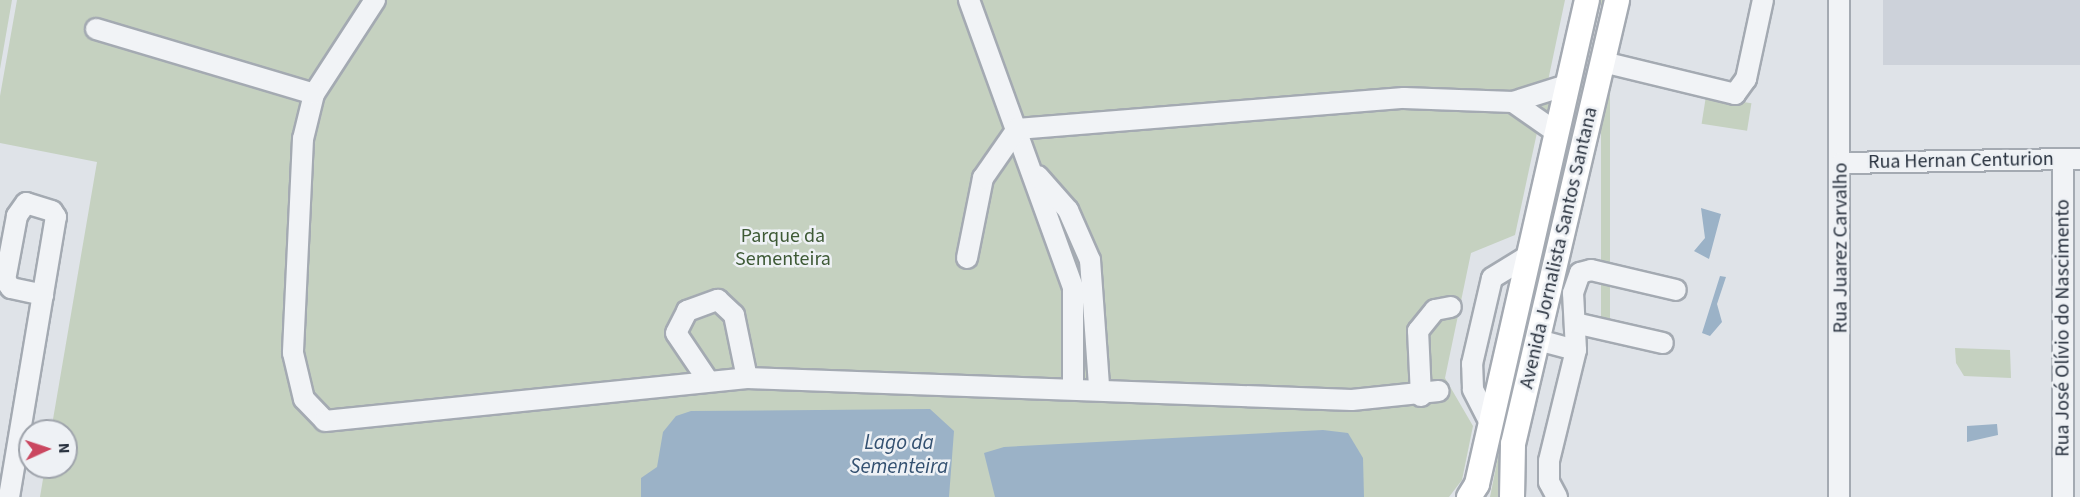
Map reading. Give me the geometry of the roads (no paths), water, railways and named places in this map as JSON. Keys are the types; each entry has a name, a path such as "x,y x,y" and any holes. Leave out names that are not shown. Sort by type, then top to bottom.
{"main road":[{"name":"Avenida Jornalista Santos Santana","path":"1475,493 1514,312 1587,0"},
{"name":"Avenida Jornalista Santos Santana","path":"1512,497 1510,460 1617,0"},
{"path":"1514,312 1520,334 1538,340"}],"street":[{"path":"375,0 314,94 303,139 294,353 304,399 325,421 706,379 1073,386 1352,400 1430,394 1418,331 1435,310 1451,307"},
{"path":"969,0 1073,288 1073,386"},
{"path":"1603,62 1735,93 1746,79 1763,0"},
{"name":"Rua Juarez Carvalho","path":"1839,0 1841,163 1839,497"},
{"path":"96,29 314,94"},
{"path":"968,258 982,178 1017,129 1404,98 1513,102 1567,85"},
{"path":"1513,102 1557,132"},
{"name":"Rua Hernan Centurion","path":"1841,163 2071,159"},
{"name":"Rua José Olívio do Nascimento","path":"2062,497 2071,159"},
{"path":"1032,170 1068,210 1090,260 1099,387"},
{"path":"1490,423 1473,389 1472,364 1492,278 1528,256"},
{"path":"1557,497 1549,482 1549,461 1576,350 1573,293 1580,273 1591,270 1676,290"},
{"path":"6,494 7,456 43,295"},
{"path":"706,379 676,333 687,311 718,300 734,315 747,378"},
{"path":"1575,323 1663,343"},
{"path":"1538,340 1576,350"}],"water":[{"path":"1701,208 1721,214 1709,259 1694,251 1705,238"},
{"path":"1720,276 1726,277 1717,304 1722,322 1710,336 1702,333"},
{"name":"Lago da Sementeira","path":"930,409 954,431 949,497 641,497 641,478 657,467 663,432 676,416 691,411"},
{"path":"1997,424 1998,435 1967,442 1967,426"},
{"name":"Lago da Sementeira","path":"1323,430 1348,433 1363,458 1364,497 995,497 984,453 1004,447"}],"park label":[{"name":"Parque da Sementeira","path":"783,248"}]}
